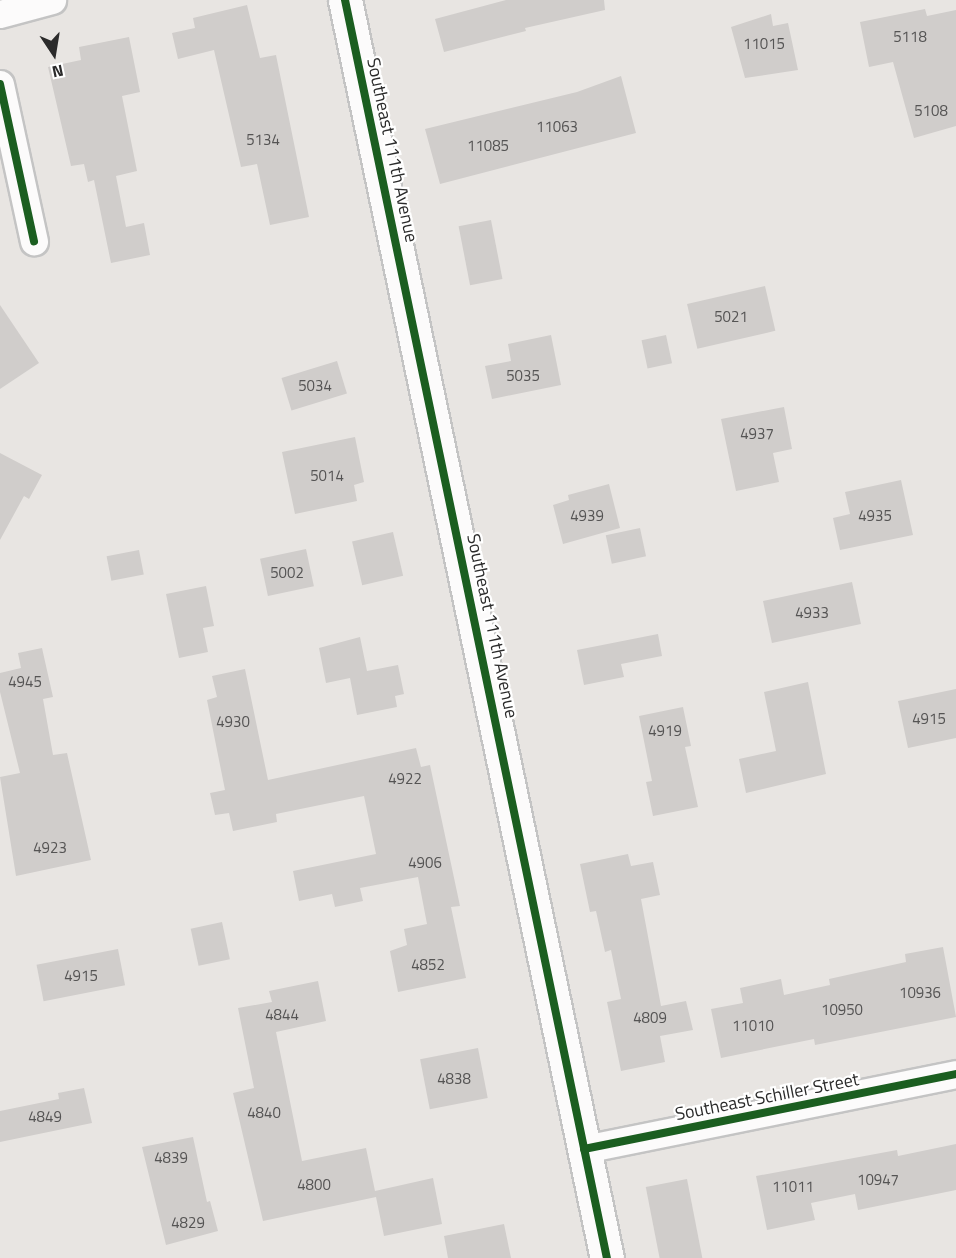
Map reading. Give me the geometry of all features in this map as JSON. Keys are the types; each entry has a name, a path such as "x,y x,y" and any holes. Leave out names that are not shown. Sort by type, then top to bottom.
{"street":[{"path":"0,14 52,0"},
{"name":"Southeast 111th Avenue","path":"345,0 607,1258"},
{"path":"0,84 34,241"},
{"name":"Southeast Schiller Street","path":"584,1149 956,1074"}],"building":[{"path":"506,0 604,0 605,10 525,28 526,31 444,52 435,19"},
{"path":"247,5 260,58 276,55 309,217 270,225 257,164 241,167 214,50 178,59 172,33 195,28 193,18"},
{"path":"925,9 927,16 956,10 956,126 914,138 893,62 869,67 860,22"},
{"path":"771,14 773,26 788,23 798,70 745,78 731,27"},
{"path":"129,37 140,92 122,96 137,171 116,176 126,227 144,223 150,255 111,263 94,180 88,182 84,164 71,166 48,67 81,60 79,47"},
{"path":"621,76 636,133 440,184 425,129 577,92"},
{"path":"491,220 502,279 470,285 459,226"},
{"path":"765,286 775,331 697,349 687,304"},
{"path":"0,305 39,363 0,389"},
{"path":"551,335 561,385 492,399 485,366 511,361 508,344"},
{"path":"666,335 672,363 648,369 642,340"},
{"path":"337,361 347,394 291,410 282,378"},
{"path":"784,407 792,449 773,453 779,482 736,491 721,419"},
{"path":"355,437 364,482 354,485 357,501 295,514 282,452"},
{"path":"0,453 42,475 29,499 24,496 0,540"},
{"path":"901,480 913,535 840,550 833,518 850,514 845,492"},
{"path":"609,484 620,528 563,544 553,505 569,500 568,495"},
{"path":"640,528 646,556 612,564 606,535"},
{"path":"393,532 403,576 362,585 352,541"},
{"path":"306,549 314,586 268,596 260,559"},
{"path":"139,550 144,575 111,581 107,556"},
{"path":"852,582 861,624 772,643 763,601"},
{"path":"206,586 214,626 203,628 208,652 179,658 166,594"},
{"path":"658,634 662,656 621,664 624,677 584,685 577,650"},
{"path":"360,637 367,671 398,665 404,694 395,696 397,707 357,715 350,678 326,683 319,648"},
{"path":"42,648 53,697 43,699 53,755 67,753 91,860 16,876 0,777 20,773 0,692 0,673 21,668 18,653"},
{"path":"245,669 268,780 416,748 421,767 430,765 460,906 451,907 466,978 398,992 390,951 407,945 404,929 427,924 418,877 360,888 363,901 335,907 332,894 299,901 293,871 376,854 364,796 276,814 277,822 233,831 229,813 215,815 210,793 225,790 207,700 217,697 212,676"},
{"path":"808,682 826,774 746,793 739,759 776,751 764,692"},
{"path":"956,689 956,738 908,748 898,701"},
{"path":"683,707 691,746 685,747 698,807 653,816 646,782 652,781 639,716"},
{"path":"628,854 631,866 653,862 660,895 641,899 661,1006 686,1001 693,1030 660,1036 665,1062 621,1071 607,1002 621,999 611,950 605,952 596,911 590,912 580,864"},
{"path":"222,922 230,959 199,966 191,929"},
{"path":"943,947 956,1017 815,1045 814,1039 721,1058 711,1009 743,1003 740,988 781,979 784,995 830,985 829,979 906,962 905,954"},
{"path":"118,949 125,985 44,1001 37,965"},
{"path":"318,981 326,1021 276,1032 302,1161 366,1148 375,1191 433,1178 442,1224 384,1236 376,1197 263,1221 233,1093 254,1088 238,1008 272,1002 269,991"},
{"path":"478,1048 488,1098 430,1109 420,1059"},
{"path":"84,1088 92,1123 0,1142 0,1111 59,1099 58,1093"},
{"path":"193,1137 207,1202 210,1201 218,1231 166,1245 142,1147"},
{"path":"956,1144 956,1190 858,1210 855,1194 811,1203 815,1220 767,1230 756,1176 897,1150 898,1156"},
{"path":"687,1179 702,1258 660,1258 646,1187"},
{"path":"504,1224 511,1258 448,1258 444,1236"}],"cycle path":[{"path":"345,0 607,1258"},
{"path":"0,84 34,241"},
{"path":"584,1149 956,1074"}]}
